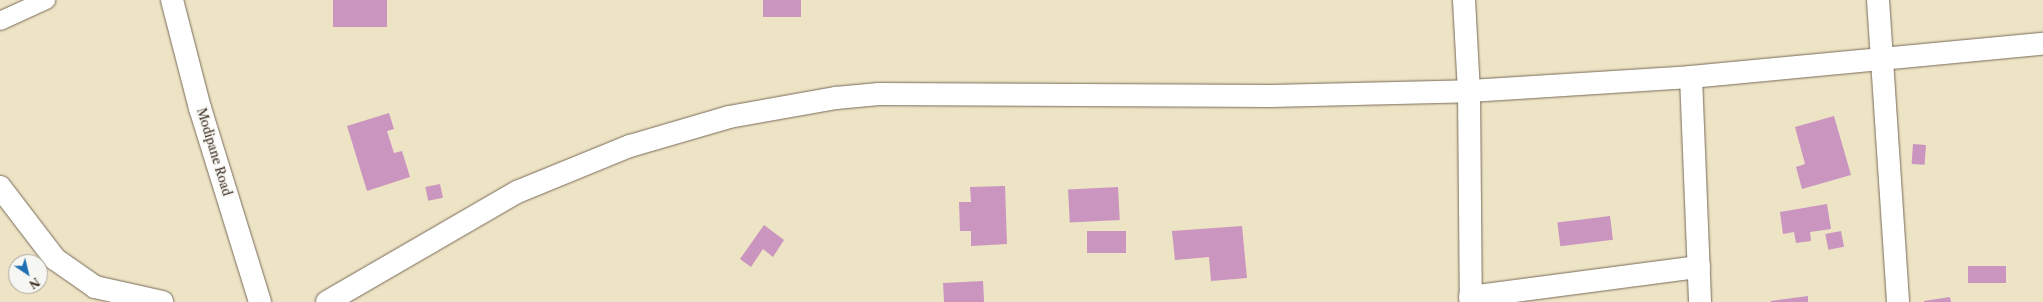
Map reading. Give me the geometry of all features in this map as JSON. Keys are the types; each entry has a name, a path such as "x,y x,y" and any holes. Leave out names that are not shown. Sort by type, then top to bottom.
{"street":[{"name":"Modipane Road","path":"172,0 200,108 260,302"},
{"path":"1464,0 1469,92 1471,299 1699,267"},
{"path":"1878,0 1898,302"},
{"path":"327,302 517,192 630,146 729,117 836,98 879,94 1271,96 1469,92 1691,77 2043,44"},
{"path":"1691,77 1700,302"},
{"path":"0,187 55,259 100,295 162,302"}],"lane":[{"path":"0,21 46,0"}],"building":[{"path":"333,0 387,0 387,27 333,27"},
{"path":"763,0 801,0 801,17 763,17"},
{"path":"389,113 394,129 387,131 394,153 402,151 410,177 367,191 347,126"},
{"path":"1834,116 1851,175 1802,189 1796,167 1805,164 1795,127"},
{"path":"1913,144 1926,145 1925,165 1912,164"},
{"path":"440,184 443,198 428,201 425,187"},
{"path":"1005,186 1007,244 971,246 971,231 960,231 959,202 971,202 970,187"},
{"path":"1118,187 1120,220 1070,223 1068,190"},
{"path":"1827,204 1831,229 1810,232 1811,241 1796,243 1794,232 1783,234 1780,212"},
{"path":"1610,216 1613,240 1560,246 1557,222"},
{"path":"764,225 784,240 773,257 763,249 751,267 740,259"},
{"path":"1242,226 1247,278 1211,281 1209,257 1175,260 1172,231"},
{"path":"1087,231 1126,231 1126,253 1087,253"},
{"path":"1841,231 1844,247 1828,250 1825,234"},
{"path":"1968,266 2006,266 2006,283 1968,283"},
{"path":"983,281 984,302 944,302 943,283"},
{"path":"1808,296 1808,302 1771,302 1771,301"},
{"path":"1950,297 1951,302 1924,302 1924,301"}]}
